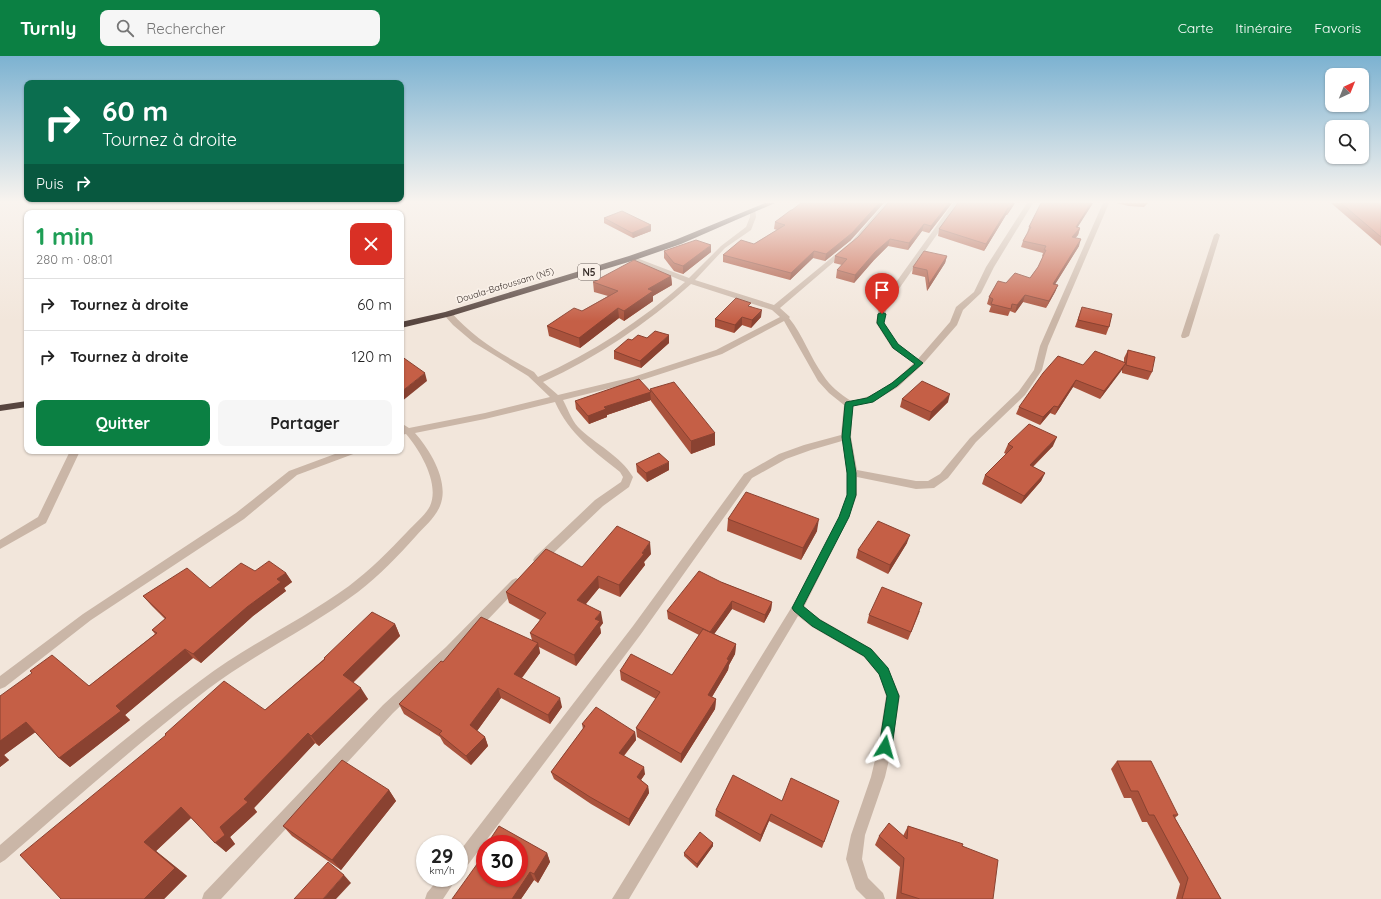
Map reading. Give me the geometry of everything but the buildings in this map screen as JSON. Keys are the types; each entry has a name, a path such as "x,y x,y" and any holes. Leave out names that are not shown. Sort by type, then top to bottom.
{"highway":[{"name":"Douala-Bafoussam (N5)","path":"404,324 448,314 632,258 677,242"},
{"path":"0,408 24,404"}],"street":[{"path":"537,382 570,367 652,313 689,282 730,242"},
{"path":"775,308 854,242"},
{"path":"919,363 895,346 880,323 883,306 928,242"},
{"path":"632,258 689,282 775,308 786,317 795,331 818,375 835,395 849,404 870,400 895,385 919,363 954,323 959,308 977,293 990,267 1005,242"},
{"path":"852,473 916,485 930,485 944,476 973,440 1022,393 1038,370 1044,346 1089,242"},
{"path":"1185,336 1215,242"},
{"path":"210,899 388,709 450,651 529,570 599,503 625,484 628,477 624,470 574,428 565,415 556,397 537,382 531,374 477,341 455,323 448,314"},
{"path":"404,430 484,416 556,397 636,379 719,352 786,317"},
{"path":"620,899 797,608 844,517 852,495 852,473 846,437 849,404"},
{"path":"0,855 205,684 261,646 345,595 377,570 398,550 436,505 438,489 435,476 418,443 404,431"},
{"path":"468,853 637,630 748,476 758,469 792,453 846,437"},
{"path":"0,545 42,520 74,454"},
{"path":"0,683 87,617 240,516 293,473 345,454"},
{"path":"797,608 816,623 868,653 884,672 893,696 885,747 878,777 858,835 854,859 862,883 876,899"},
{"path":"433,899 442,887"}],"route":[{"path":"882,314 880,323 895,346 919,363 895,385 870,400 849,404 846,437 852,473 852,495 844,517 797,608 816,623 868,653 884,672 893,696 885,747"}]}
